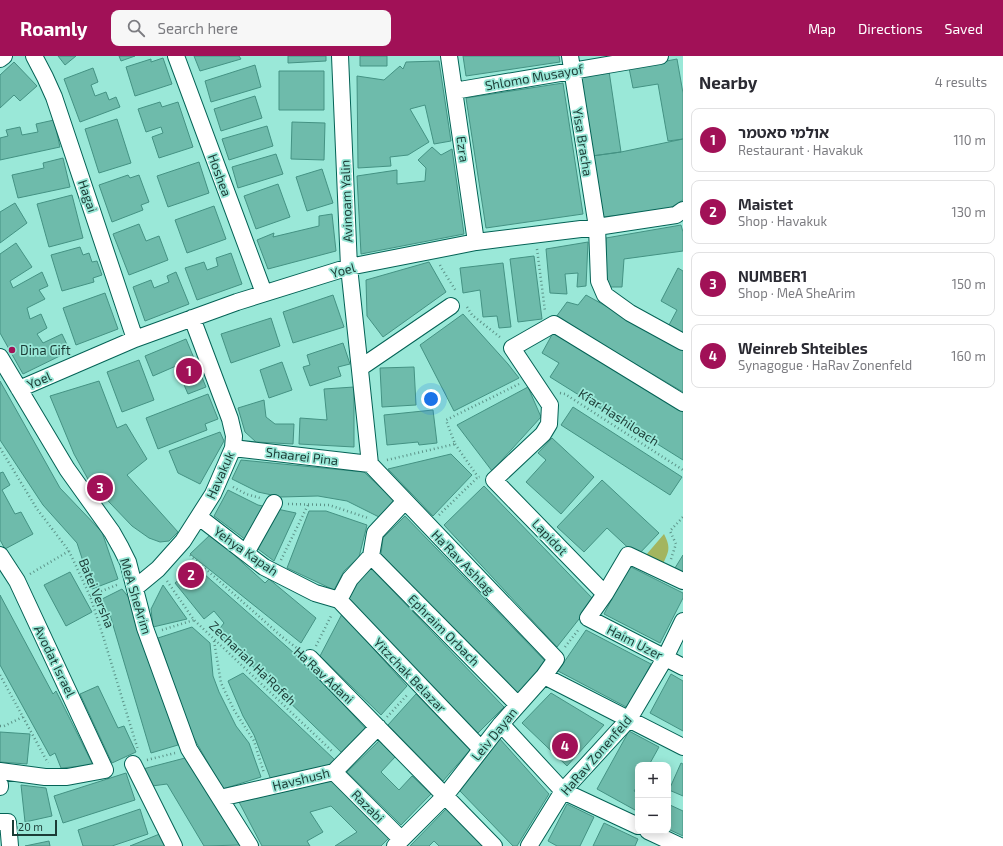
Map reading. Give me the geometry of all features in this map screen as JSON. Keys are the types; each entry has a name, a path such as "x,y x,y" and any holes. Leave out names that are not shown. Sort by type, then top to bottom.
{"street":[{"path":"0,59 4,56"},
{"name":"Hagai","path":"34,56 46,77 54,96 135,339"},
{"name":"Hoshea","path":"176,56 264,293"},
{"name":"Avinoam Yalin","path":"340,56 349,267 370,464"},
{"name":"Ezra","path":"449,56 476,242"},
{"name":"Shlomo Musayof","path":"454,91 571,63 660,56"},
{"name":"Yisa Bracha","path":"571,63 596,227 599,281 604,295 630,313 683,342"},
{"name":"Yoel","path":"19,389 135,339 237,302 349,267 476,242 676,215 683,210"},
{"path":"360,368 458,301"},
{"name":"Havakuk","path":"133,583 158,569 180,545 213,494 233,448 234,436 230,419 192,318"},
{"path":"494,480 543,434 549,424 550,405 512,348 554,324 683,403"},
{"name":"MeA SheArim","path":"0,357 67,469 112,532 121,548 128,562 145,628 189,749 250,846"},
{"name":"Shaarei Pina","path":"233,448 370,464"},
{"name":"Ha'Rav Ashlag","path":"370,464 556,659"},
{"name":"Lapidot","path":"494,480 605,594"},
{"path":"339,600 350,578 371,556 375,533 405,501"},
{"path":"246,553 274,503"},
{"name":"Yehya Kapah","path":"199,517 264,567 315,593 339,600"},
{"name":"Avodat Israel","path":"0,554 17,582 105,770 67,777 56,777"},
{"path":"588,618 605,594 628,555 683,581"},
{"name":"Ephraim Orbach","path":"371,556 518,705"},
{"name":"Yitzchak Belazar","path":"339,600 481,750"},
{"name":"Haim Uzer","path":"588,618 683,667"},
{"name":"HaRav Zonenfeld","path":"530,846 563,791 628,719 665,658 683,621"},
{"name":"Ha'Rav Adani","path":"310,658 494,846"},
{"name":"Leiv Dayan","path":"398,843 445,796 501,724 544,676 556,659"},
{"path":"544,676 683,747"},
{"path":"501,724 563,791 635,825"},
{"name":"Havshush","path":"220,798 269,787 339,767 378,728"},
{"path":"138,760 174,846"},
{"name":"Razabi","path":"339,767 398,843"},
{"path":"0,771 26,775 56,777"},
{"path":"0,822 8,822 10,846"},
{"path":"654,834 680,846"}],"path":[{"path":"535,235 548,327"},
{"path":"436,250 442,269 458,301 512,348"},
{"path":"494,480 478,476 455,444 446,420 536,383"},
{"name":"Kfar Hashiloach","path":"536,383 565,394 683,470"},
{"path":"370,464 455,444"},
{"name":"Batei Versha","path":"0,448 37,509 69,551 90,596 103,636 138,760"},
{"path":"428,525 478,476"},
{"path":"246,494 274,503 294,505 329,505 384,523"},
{"path":"275,573 308,505"},
{"path":"663,571 672,558 676,544 670,530 683,517"},
{"name":"Ha'Rav Adani","path":"180,545 281,636 310,658"},
{"path":"17,582 69,551"},
{"name":"Zechariah Ha'Rofeh","path":"158,569 194,620 339,767"},
{"path":"90,596 133,583"},
{"path":"310,658 339,600"},
{"path":"556,659 588,618"},
{"path":"158,631 194,620"},
{"path":"214,640 221,683 234,710 254,741 269,787"},
{"path":"0,675 56,777"},
{"path":"378,728 417,683"},
{"path":"0,726 4,726 23,717"},
{"path":"138,760 189,749"}],"green space":[{"path":"664,534 668,543 668,549 667,556 663,564 646,555"}],"building":[{"path":"58,56 76,56 65,65"},
{"path":"119,56 135,56 121,61"},
{"path":"194,56 239,56 241,59 200,71"},
{"path":"288,56 326,56 326,61 288,63"},
{"path":"360,56 387,56 387,66 360,66"},
{"path":"463,56 559,56 560,62 466,76"},
{"path":"163,58 172,84 135,96 126,67 151,59 151,62"},
{"path":"677,59 683,93 683,139 668,141 658,84 633,88 629,68"},
{"path":"439,61 451,141 434,144 425,105 410,109 429,142 408,155 390,157 391,166 358,168 357,76 384,80 400,66 403,69 406,62"},
{"path":"14,62 37,86 20,101 14,95 0,108 0,75"},
{"path":"255,65 261,87 211,102 205,81"},
{"path":"93,68 98,82 91,85 95,96 106,92 109,100 116,97 120,107 80,122 64,79"},
{"path":"279,71 324,71 324,110 279,110"},
{"path":"609,71 621,152 592,156 580,75"},
{"path":"563,83 583,214 486,228 466,98"},
{"path":"255,96 262,118 221,131 214,109"},
{"path":"160,102 162,107 178,102 193,147 159,158 152,137 163,133 161,127 146,132 138,109"},
{"path":"117,119 131,163 99,173 85,129"},
{"path":"54,120 60,147 0,160 0,138 8,136 6,130 20,127 22,135 38,132 36,124"},
{"path":"292,122 325,123 324,160 291,159"},
{"path":"267,126 273,146 229,160 222,139"},
{"path":"683,139 683,200 670,208 658,211 602,217 592,156 621,152"},
{"path":"432,147 441,155 452,149 464,234 361,254 357,176 397,170 397,184 425,181 426,168 418,160"},
{"path":"276,154 283,174 238,188 232,167"},
{"path":"63,158 70,187 18,198 12,175 44,168 43,163"},
{"path":"199,162 209,193 168,207 157,176"},
{"path":"322,169 333,203 307,211 296,177"},
{"path":"128,175 130,178 139,175 149,202 141,205 143,210 112,222 99,185"},
{"path":"278,184 290,217 256,229 244,196"},
{"path":"72,195 83,238 49,247 37,204"},
{"path":"15,203 27,223 0,243 0,212"},
{"path":"214,206 226,239 187,253 175,220"},
{"path":"332,214 336,251 268,269 257,240 274,233 273,237 319,226 319,216"},
{"path":"139,224 146,241 159,236 168,260 129,275 113,234"},
{"path":"681,225 683,232 683,251 624,259 622,287 605,287 606,238"},
{"path":"588,242 586,286 577,287 578,273 565,274 567,294 550,293 546,249"},
{"path":"16,243 32,267 10,281 13,288 42,272 48,286 39,290 45,299 27,308 30,319 41,314 47,328 37,334 43,343 62,334 70,351 23,374 0,333 0,254"},
{"path":"80,247 83,255 89,253 92,262 97,261 102,275 93,278 94,282 62,291 51,255"},
{"path":"231,253 242,284 197,300 185,268 204,262 207,270 218,266 216,258"},
{"path":"534,256 542,319 518,322 510,259"},
{"path":"429,262 446,292 383,337 367,316 366,280"},
{"path":"503,263 511,327 499,328 497,316 483,317 480,290 463,293 460,268"},
{"path":"678,268 683,271 683,333 669,325 677,310 661,301"},
{"path":"176,272 189,304 145,321 133,287 151,280 154,288 169,282 167,276"},
{"path":"105,293 118,329 76,345 63,308"},
{"path":"333,295 344,327 293,343 283,312"},
{"path":"586,295 683,349 683,392 556,317 567,302 578,305"},
{"path":"463,314 519,378 454,411 420,345"},
{"path":"271,318 280,346 231,363 221,334"},
{"path":"554,331 683,412 683,460 550,377 559,363 542,353"},
{"path":"186,339 206,387 188,394 176,366 153,376 145,356"},
{"path":"343,343 350,364 338,367 341,376 310,386 303,367 310,365 307,355"},
{"path":"139,360 154,400 122,412 107,372"},
{"path":"282,362 292,390 269,398 260,370"},
{"path":"414,367 416,405 382,407 380,368"},
{"path":"0,381 60,488 102,532 118,579 92,589 77,543 43,505 0,440"},
{"path":"99,381 117,428 126,424 147,459 127,475 178,532 169,541 160,542 149,538 132,526 89,481 74,454 50,396"},
{"path":"354,387 354,447 299,444 300,418 327,420 324,389"},
{"path":"528,387 541,417 492,471 457,425"},
{"path":"208,394 218,419 205,424 207,430 158,449 146,418"},
{"path":"264,400 266,417 275,424 294,424 293,444 256,442 245,432 238,408"},
{"path":"573,407 682,477 670,495 561,425"},
{"path":"433,410 437,443 419,445 418,442 387,445 384,415"},
{"path":"220,432 224,441 200,484 178,473 169,451"},
{"path":"552,438 594,477 561,514 526,482 546,460 538,453"},
{"path":"451,454 472,475 433,516 388,469"},
{"path":"241,460 364,472 397,503 381,518 347,501 318,496 281,497 258,492 232,479"},
{"path":"3,472 10,485 2,490 15,514 21,512 33,534 5,549 0,540 0,473"},
{"path":"602,480 659,533 637,556 607,528 584,552 557,527"},
{"path":"484,486 594,600 557,647 444,525"},
{"path":"228,490 258,505 296,513 274,561 214,516"},
{"path":"309,511 326,511 367,525 359,557 344,571 334,590 287,568"},
{"path":"405,516 546,662 517,695 381,554 383,538"},
{"path":"211,534 265,583 269,579 316,618 301,643 190,554"},
{"path":"683,555 683,572 675,568"},
{"path":"195,566 303,661 367,730 342,753 217,632 224,623 214,611 204,619 175,583"},
{"path":"629,566 683,593 683,598 660,643 604,614"},
{"path":"370,567 504,707 478,733 347,598 358,580"},
{"path":"70,572 92,612 66,626 44,585"},
{"path":"163,585 187,619 153,627 151,609"},
{"path":"122,589 130,599 178,745 151,753 110,615 100,600"},
{"path":"0,595 53,694 56,691 93,765 61,768 55,753 50,756 0,665"},
{"path":"342,614 407,686 381,715 320,656"},
{"path":"192,627 210,643 213,676 219,692 236,726 249,743 261,777 223,789 191,733 158,638"},
{"path":"586,630 651,664 628,708 558,671"},
{"path":"243,673 335,760 328,768 271,780 254,735 243,716 228,681"},
{"path":"671,674 683,681 683,731 650,713"},
{"path":"98,686 118,728 124,726 136,752 112,763 80,694"},
{"path":"551,693 604,725 567,766 522,723"},
{"path":"416,694 470,750 443,781 388,725"},
{"path":"629,731 659,747 651,762 635,762 635,810 597,789"},
{"path":"0,732 30,734 27,764 0,762"},
{"path":"500,739 549,794 517,846 513,846 460,791"},
{"path":"379,741 395,757 381,772 399,790 412,776 431,794 401,825 347,772"},
{"path":"185,758 241,845 204,846 167,784 152,786 143,769"},
{"path":"681,763 683,764 683,796 671,791 671,786"},
{"path":"126,773 135,800 63,823 54,796"},
{"path":"331,781 389,838 381,846 335,846 357,832 331,806 310,812 323,832 307,841 310,846 262,846 239,802"},
{"path":"21,785 46,788 52,816 25,822"},
{"path":"567,804 594,817 580,846 557,846 548,841"},
{"path":"671,805 683,811 683,836 671,830"},
{"path":"140,809 148,834 112,846 83,846 78,830"},
{"path":"446,809 483,846 439,846 434,841 429,846 410,846"},
{"path":"604,823 638,839 635,846 593,846"},
{"path":"162,833 168,846 130,846"},
{"path":"49,841 50,846 25,846"}],"place":[{"name":"Dina Gift","path":"12,350"},
{"name":"אולמי סאטמר","path":"189,371"},
{"name":"NUMBER1","path":"100,488"},
{"name":"Maistet","path":"191,575"},
{"name":"Weinreb Shteibles","path":"565,746"}]}
